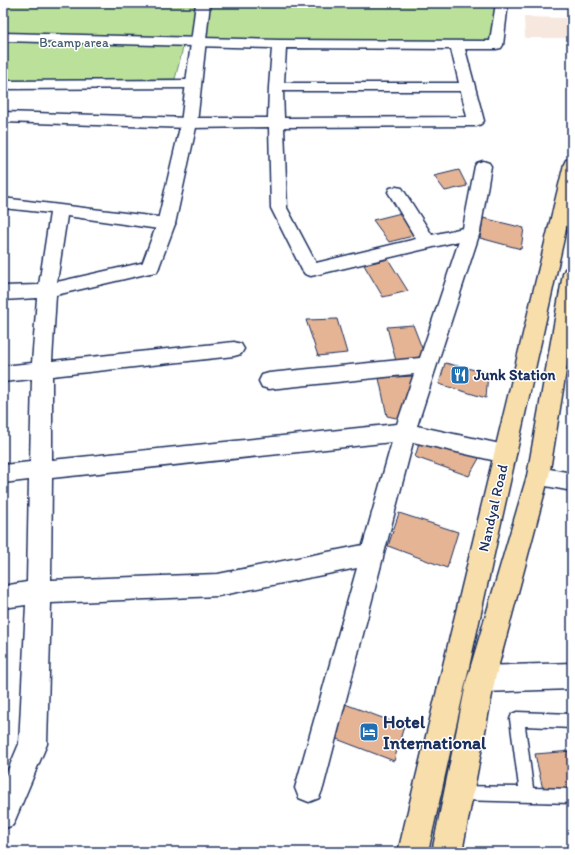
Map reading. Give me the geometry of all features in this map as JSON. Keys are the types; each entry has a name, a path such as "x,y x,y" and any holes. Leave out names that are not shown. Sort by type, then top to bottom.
{"main road":[{"name":"Nandyal Road","path":"414,852 572,164"},
{"path":"447,852 481,679 538,476 572,274"}],"street":[{"path":"3,293 48,291 150,267 166,224 189,123 203,3"},
{"path":"3,37 198,43 496,44 502,3"},
{"path":"279,44 276,87 279,208 311,270 471,232"},
{"path":"3,117 189,123 476,121 457,44"},
{"path":"3,85 193,84"},
{"path":"276,87 467,87"},
{"path":"309,788 405,432 471,232 483,166"},
{"path":"396,192 427,242"},
{"path":"3,203 60,209 166,224"},
{"path":"3,815 33,744 39,592 42,369 48,291 60,209"},
{"path":"3,374 234,349"},
{"path":"269,381 427,365"},
{"path":"3,474 405,432 505,454"},
{"path":"538,476 572,482"},
{"path":"3,597 39,592 218,585 373,554"},
{"path":"481,679 572,676"}],"lane":[{"path":"527,795 516,719 572,721"},
{"path":"459,793 572,796"}],"shaded area":[{"path":"524,17 567,18 572,31 572,38 525,38"}],"green space":[{"name":"B.camp area","path":"3,3 497,3 492,42 185,40 175,79 3,81"}],"building":[{"path":"459,170 467,186 445,191 434,176"},
{"path":"401,213 417,235 389,242 373,220"},
{"path":"483,218 524,228 521,249 480,238"},
{"path":"388,259 408,291 383,297 364,265"},
{"path":"337,319 347,353 318,356 306,320"},
{"path":"413,325 425,356 396,361 387,327"},
{"path":"445,363 488,373 486,398 439,384"},
{"path":"413,376 411,390 401,419 387,416 379,378"},
{"path":"421,437 481,455 469,476 415,457"},
{"path":"399,513 458,532 447,568 388,546"},
{"name":"Hotel International","path":"345,704 404,726 394,761 334,738"},
{"path":"572,751 572,800 546,803 535,754"}],"place":[{"name":"Junk Station","path":"460,375"},
{"name":"Hotel International","path":"369,732"}]}
